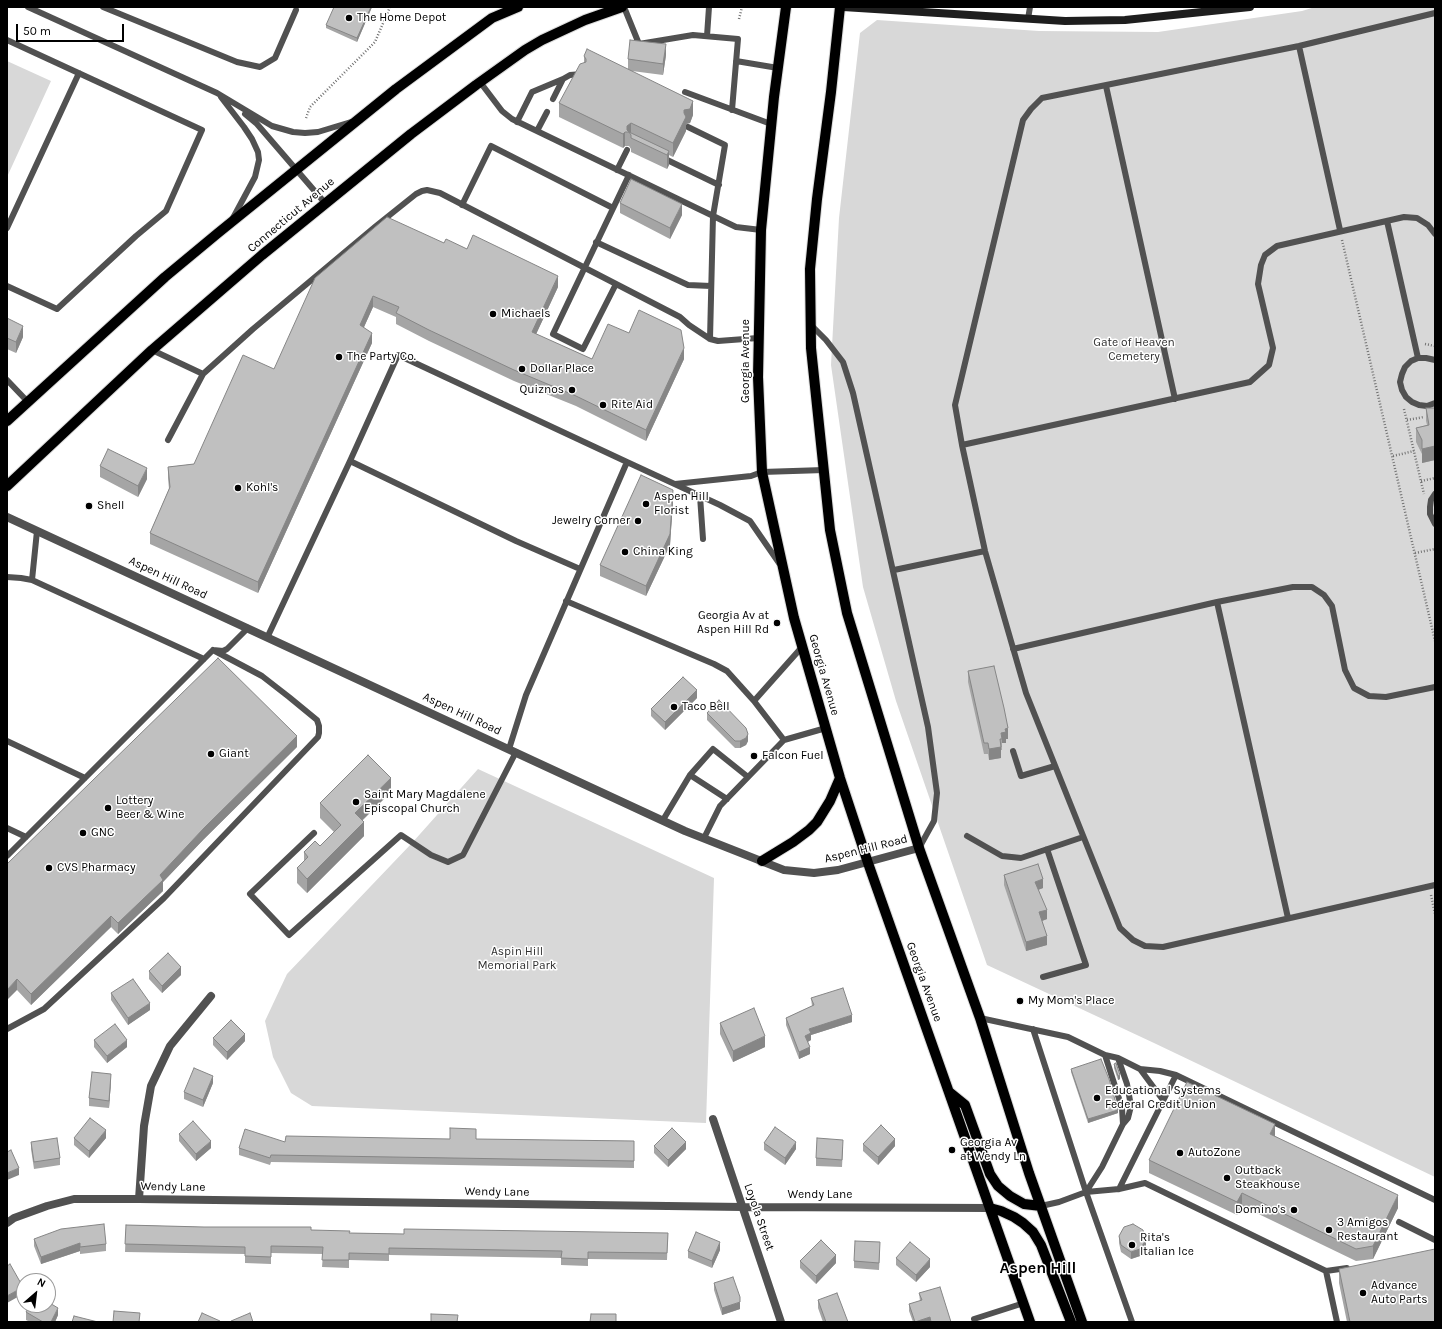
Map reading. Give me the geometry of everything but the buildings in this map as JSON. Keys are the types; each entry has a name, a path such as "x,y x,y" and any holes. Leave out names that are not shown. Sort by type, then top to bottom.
{"main road":[{"path":"7,421 165,277 402,84 508,7"},
{"path":"492,18 518,7"},
{"name":"Connecticut Avenue","path":"7,486 152,350 262,255 411,134 525,50 542,40 585,20 623,7"},
{"name":"Georgia Avenue","path":"786,7 771,124 760,230 758,377 762,472 794,618 840,778 868,863 1030,1322"},
{"path":"1082,1322 1041,1206 980,1018 919,848 847,613 830,530 812,348 810,269 817,199 832,92 841,7 1065,21 1125,20 1250,7"},
{"path":"762,861 793,842 817,822 830,801 840,778"},
{"path":"949,1092 965,1105 990,1174 998,1186 1010,1196 1024,1204 1041,1206"},
{"path":"990,1208 1014,1217 1033,1232 1041,1245 1071,1322"}],"street":[{"name":"Aspen Hill Road","path":"7,517 663,820 784,870 814,873 838,870 919,848"},
{"path":"139,1199 144,1126 151,1086 170,1046 211,996"},
{"name":"Loyola Street","path":"712,1119 781,1322"},
{"name":"Wendy Lane","path":"7,1223 14,1218 47,1206 74,1199 743,1207 990,1208"}],"lane":[{"path":"28,7 217,93 272,126 293,132 318,132 357,120"},
{"path":"103,7 237,62 260,67 275,58 296,10"},
{"path":"623,7 639,44 693,35 738,39 732,110"},
{"path":"707,36 709,7"},
{"path":"1028,19 1030,7"},
{"path":"1432,886 1162,947 1145,946 1133,940 1120,928 1026,693 985,551 962,445 956,405 1023,120 1042,98 1299,46 1435,13"},
{"path":"7,40 202,130 166,211 136,236 57,309 7,286"},
{"path":"1299,46 1340,230"},
{"path":"736,61 778,68"},
{"path":"7,228 79,73"},
{"path":"517,122 532,92 563,79 570,74 582,74"},
{"path":"553,99 563,79"},
{"path":"480,82 502,111 517,122 736,228 760,230"},
{"path":"1106,86 1175,399"},
{"path":"685,92 771,124"},
{"path":"217,93 257,124 325,203"},
{"path":"217,93 252,139 258,152 259,160 255,177 231,223"},
{"path":"537,131 547,112"},
{"path":"688,127 725,145 713,216 710,339"},
{"path":"462,205 491,146 613,208"},
{"path":"617,170 627,150"},
{"path":"657,155 719,185"},
{"path":"616,284 583,349 553,334 628,175"},
{"path":"168,440 203,374 376,226 416,194 422,191 440,193 680,317 710,339 718,341 758,338"},
{"path":"962,445 1250,382 1269,365 1273,348 1258,284 1261,265 1265,255 1277,246 1340,230 1404,217 1417,218 1428,224 1435,234"},
{"path":"1386,221 1418,358"},
{"path":"596,242 688,285 711,286"},
{"path":"811,325 826,340 843,362 853,393 894,570 928,727 937,793 934,820 919,848"},
{"path":"152,350 203,374"},
{"path":"267,638 398,355 700,496 750,521 783,567"},
{"path":"1435,360 1418,358 1411,362 1405,367 1400,382 1406,397 1412,402 1427,406 1435,403"},
{"path":"7,380 28,402"},
{"path":"350,461 516,541 580,569"},
{"path":"314,833 250,894 289,935 401,836 431,855 448,862 463,855 513,751 526,696 627,462"},
{"path":"674,484 751,476 762,472 824,470"},
{"path":"1435,494 1431,500 1430,507 1430,514 1435,524"},
{"path":"700,496 703,538"},
{"path":"32,580 37,531"},
{"path":"894,570 985,551"},
{"path":"7,577 32,580 204,659"},
{"path":"1013,649 1217,602 1293,587 1312,587 1324,595 1332,606 1345,670 1354,688 1369,696 1386,698 1435,687"},
{"path":"566,601 714,664 727,671 754,701 784,740"},
{"path":"1217,602 1288,918"},
{"path":"212,650 223,651 228,649 248,628"},
{"path":"754,701 802,647"},
{"path":"7,856 212,650"},
{"path":"7,1029 44,1009 152,908 318,737 319,726 317,720 289,697 262,676 212,650"},
{"path":"704,838 720,806 784,740 826,728"},
{"path":"7,741 85,778"},
{"path":"663,820 690,775 713,749 748,777"},
{"path":"1013,751 1021,776 1055,766"},
{"path":"690,775 727,799"},
{"path":"7,828 26,837"},
{"path":"966,836 1002,856 1021,858 1083,837"},
{"path":"1043,977 1086,965 1047,849"},
{"path":"980,1018 1068,1037 1105,1055 1118,1058 1140,1069 1160,1070 1176,1075 1435,1200"},
{"path":"1032,1029 1086,1192 1132,1322"},
{"path":"1105,1055 1122,1108 1123,1124"},
{"path":"1086,1192 1102,1167 1123,1124 1128,1118 1131,1106 1127,1084 1118,1058"},
{"path":"1140,1069 1163,1100"},
{"path":"1119,1189 1176,1075"},
{"path":"1041,1206 1059,1202 1086,1192 1119,1189 1145,1184 1326,1271 1357,1266"},
{"path":"1399,1222 1435,1240"},
{"path":"1326,1271 1337,1322"},
{"path":"974,1319 1024,1303"}],"path":[{"path":"306,118 310,107 375,42 390,7"},
{"path":"739,19 742,7"},
{"path":"1340,230 1435,641"},
{"path":"1406,397 1404,406 1424,494 1431,500"},
{"path":"1407,420 1428,416"},
{"path":"1393,456 1414,451"},
{"path":"1421,480 1435,478"},
{"path":"1415,553 1435,549"},
{"path":"1432,886 1435,914"}],"green space":[{"name":"Gate of Heaven Cemetery","path":"1315,7 1435,7 1435,1177 987,965 896,701 863,587 831,365 839,218 860,33 877,20 1039,31 1158,32 1302,11"},
{"path":"7,61 51,81 7,177"},
{"name":"Aspin Hill Memorial Park","path":"478,769 714,878 706,1123 312,1106 291,1093 273,1057 265,1021 287,974 412,843"}],"place":[{"name":"The Home Depot","path":"349,18"},
{"name":"Michaels","path":"493,314"},
{"name":"The Party Co.","path":"339,357"},
{"name":"Dollar Place","path":"522,369"},
{"name":"Quiznos","path":"572,390"},
{"name":"Rite Aid","path":"603,405"},
{"name":"Kohl's","path":"238,488"},
{"name":"Aspen Hill Florist","path":"646,504"},
{"name":"Shell","path":"89,506"},
{"name":"Jewelry Corner","path":"638,521"},
{"name":"China King","path":"625,552"},
{"name":"Georgia Av at Aspen Hill Rd","path":"777,623"},
{"name":"Taco Bell","path":"674,707"},
{"name":"Giant","path":"211,754"},
{"name":"Falcon Fuel","path":"754,756"},
{"name":"Saint Mary Magdalene Episcopal Church","path":"356,802"},
{"name":"Lottery Beer & Wine","path":"108,808"},
{"name":"GNC","path":"83,833"},
{"name":"CVS Pharmacy","path":"49,868"},
{"name":"My Mom's Place","path":"1020,1001"},
{"name":"Educational Systems Federal Credit Union","path":"1097,1098"},
{"name":"Georgia Av at Wendy Ln","path":"952,1150"},
{"name":"AutoZone","path":"1180,1153"},
{"name":"Outback Steakhouse","path":"1227,1178"},
{"name":"Domino's","path":"1294,1210"},
{"name":"3 Amigos Restaurant","path":"1329,1230"},
{"name":"Rita's Italian Ice","path":"1132,1245"},
{"name":"Advance Auto Parts","path":"1363,1293"}],"district":[{"name":"Aspen Hill","path":"1038,1268"}]}
